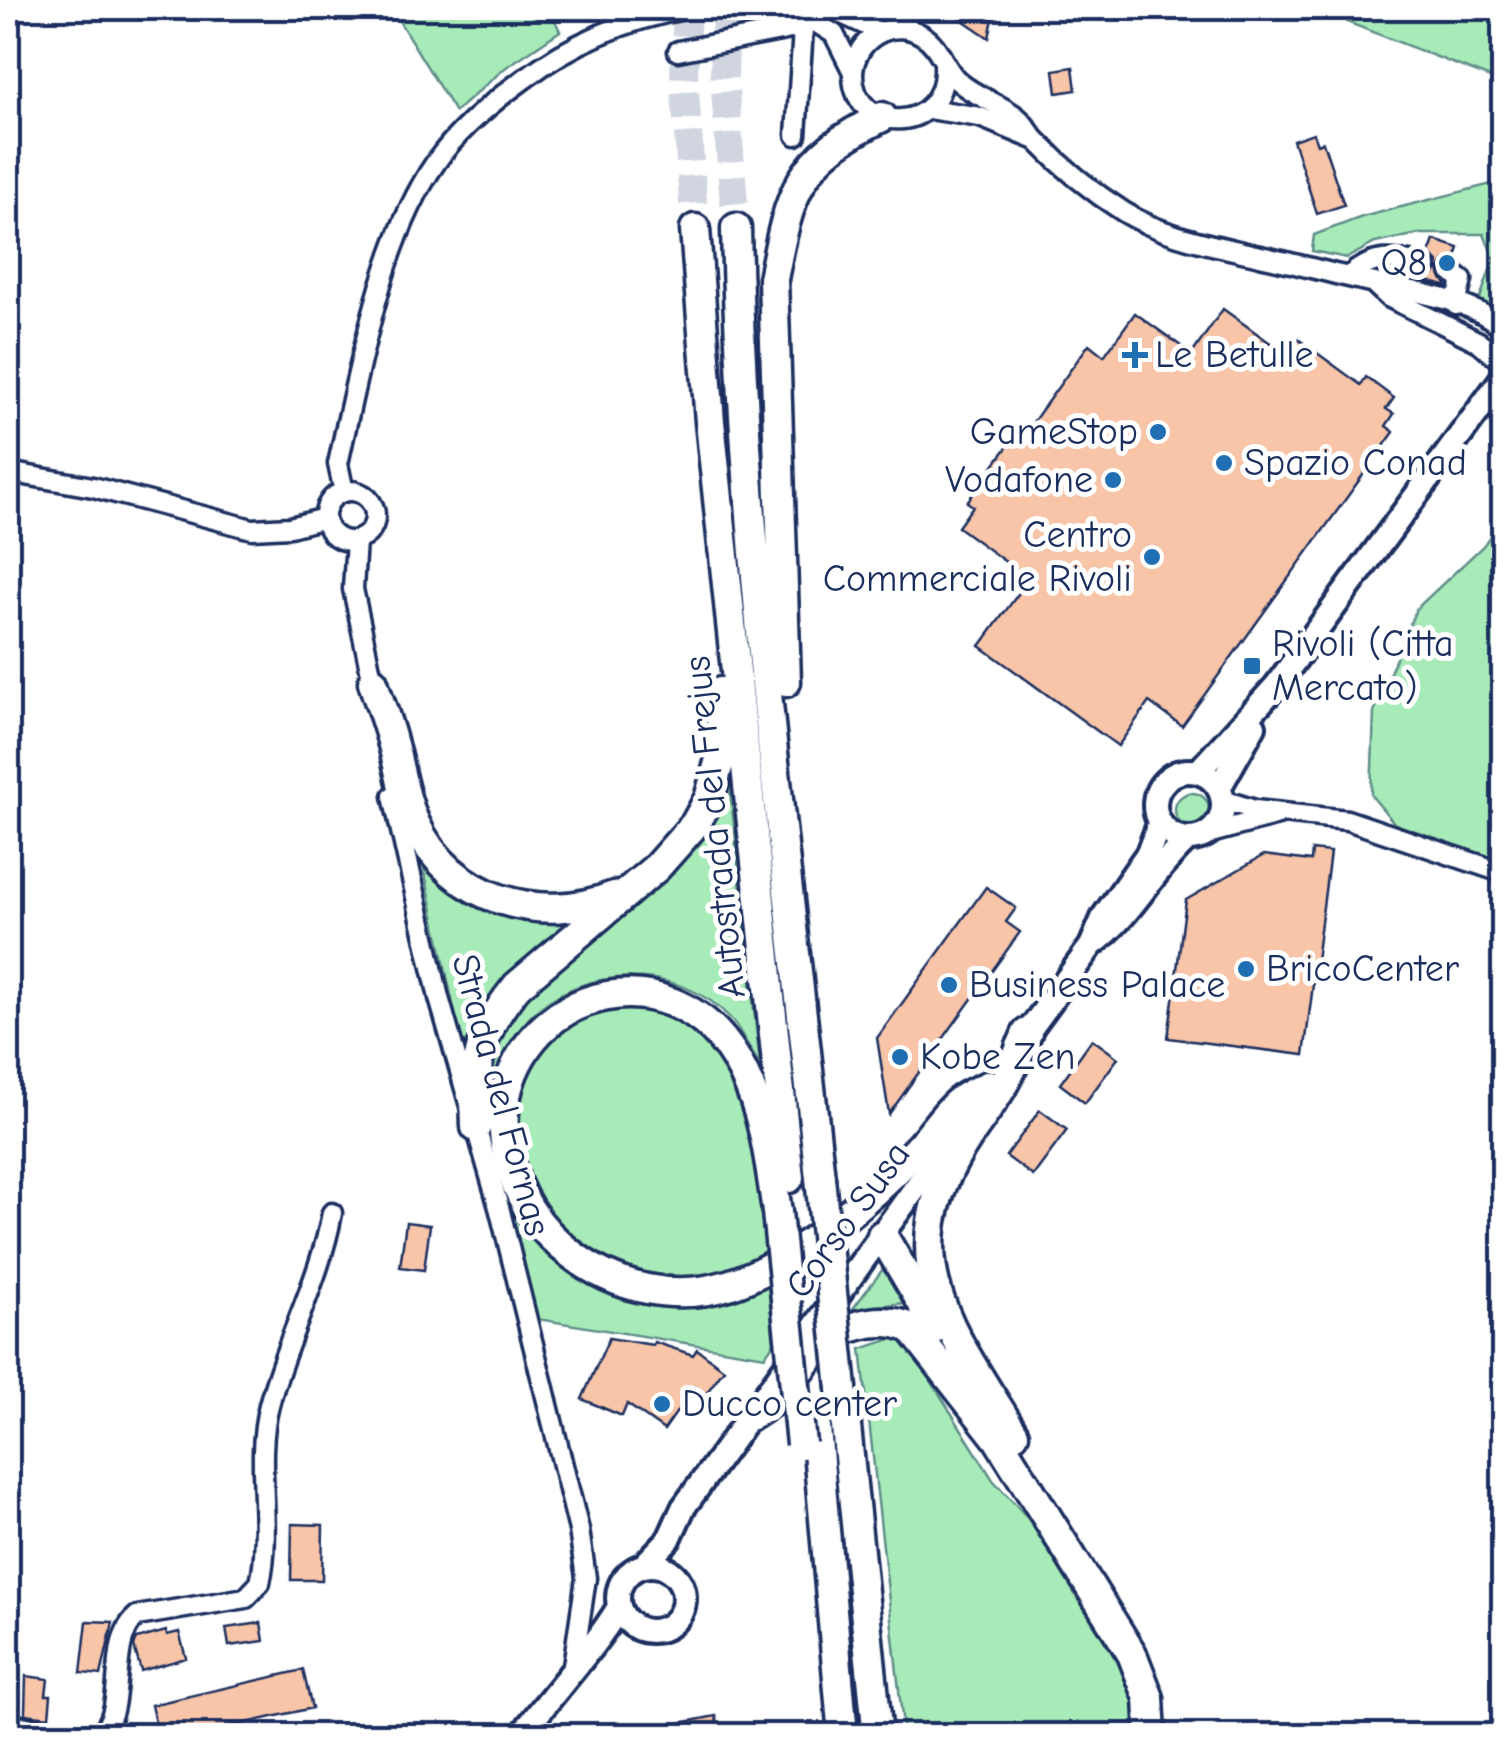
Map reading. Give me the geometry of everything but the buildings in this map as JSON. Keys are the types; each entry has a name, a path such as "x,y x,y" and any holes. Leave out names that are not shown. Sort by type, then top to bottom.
{"highway":[{"path":"779,793 788,724 781,620 773,280 784,222 798,187 818,156 847,134 882,117"},
{"name":"Autostrada del Frejus","path":"736,228 748,468 878,1736"},
{"name":"Autostrada del Frejus","path":"695,229 784,1206 814,1416 843,1736"},
{"path":"476,1127 474,1073 480,1049 501,1006 517,986 678,846 708,799 722,752 718,647 702,488 710,422"},
{"path":"373,682 416,826 452,871 496,899 547,910 594,904 630,890"},
{"path":"823,1520 805,1477 802,1444 784,1206 744,1073 728,1045 696,1014 658,997 630,993 600,996 572,1006 548,1023 527,1046 512,1074 504,1108 505,1141 512,1173 539,1224 584,1264 610,1279 666,1292 724,1286 774,1266 888,1178 958,1102 990,1085"},
{"path":"1028,1033 1005,1082 946,1174 932,1209 928,1244 939,1301 954,1336 1014,1434 1073,1558"},
{"path":"882,1234 983,1404 998,1438"},
{"path":"748,1417 782,1394 817,1348 832,1336 883,1321 911,1328 998,1438 1142,1675 1151,1736"},
{"path":"859,1555 879,1605 893,1736"}],"main road":[{"path":"1276,686 1221,794 1220,820 1197,837 1175,836 1160,822 1156,803 1162,785 1178,773 1198,772 1276,686 1504,376"},
{"path":"1198,772 1221,794"},
{"name":"Corso Susa","path":"644,1566 669,1539 684,1508 748,1417 1090,946 1104,916 1148,854 1160,822"},
{"name":"Corso Susa","path":"1090,946 1118,926 1175,850 1197,837"},
{"path":"619,1607 637,1628 650,1632 662,1630 678,1618 684,1606 684,1593 674,1574 669,1539"},
{"path":"521,1736 573,1666 598,1642 619,1607 620,1586 626,1576 655,1565 674,1574"},
{"path":"598,1642 637,1628"}],"street":[{"path":"344,492 338,464 383,284 412,205 438,158 508,90 562,52 611,28 690,8"},
{"path":"829,8 880,32"},
{"path":"678,51 799,16 834,34 853,72 860,99 882,117 907,120 930,109 942,89 944,66 940,53 920,34 894,28 880,32 861,47 853,72"},
{"path":"796,136 799,16"},
{"path":"944,66 970,90 1020,119 1036,140 1110,203 1158,230 1495,312 1504,330"},
{"path":"930,109 980,118 1036,140"},
{"path":"1349,276 1364,264 1386,257 1426,266"},
{"path":"1451,272 1462,280 1456,305"},
{"path":"1372,282 1394,300 1479,342 1504,363"},
{"path":"1394,300 1410,300 1445,310 1456,305"},
{"path":"8,472 94,488 252,529 290,527 325,518"},
{"path":"344,492 361,494 372,506 374,523 356,540 347,541 332,534 325,518 328,504 344,492"},
{"name":"Strada del Fornas","path":"356,540 353,589 439,998 500,1211 584,1558 584,1605 573,1666"},
{"path":"1221,794 1283,814 1347,820 1504,873"},
{"path":"1197,837 1283,814"},
{"path":"97,1736 106,1730 111,1717 117,1670 131,1621 137,1616 246,1598 260,1583 269,1405 322,1261 332,1213"},
{"path":"8,1723 69,1736"}],"green space":[{"path":"391,8 549,8 560,31 505,68 455,112"},
{"path":"1342,8 1503,8 1503,83 1347,22"},
{"path":"1503,181 1503,304 1478,304 1494,259 1484,234 1418,234 1375,243 1347,258 1312,251 1314,235 1362,217"},
{"path":"1503,517 1503,863 1395,824 1371,795 1374,712 1416,609 1483,546"},
{"path":"729,779 760,1065 731,1019 686,988 630,977 602,980 550,1000 520,1028 497,1076 487,1116 492,1059 515,1008 717,807"},
{"path":"1192,793 1204,798 1209,810 1204,822 1192,827 1180,822 1175,810 1180,798"},
{"path":"420,850 445,880 580,917 465,1060"},
{"path":"620,1007 654,1008 708,1037 744,1101 766,1254 713,1275 685,1279 656,1277 624,1269 593,1253 543,1205 526,1175 517,1143 516,1109 526,1076 542,1049 565,1027 587,1015"},
{"path":"508,1203 560,1263 590,1283 622,1297 656,1305 692,1305 729,1299 768,1285 774,1343 765,1356 537,1319"},
{"path":"883,1269 908,1303 874,1306 848,1315"},
{"path":"894,1338 907,1342 993,1480 1027,1517 1127,1677 1135,1708 1135,1735 904,1735 861,1349"}],"tunnel":[{"path":"687,8 684,78 695,229"},
{"path":"726,8 724,78 736,228"}],"place":[{"name":"Q8","path":"1447,263"},
{"name":"Le Betulle","path":"1135,355"},
{"name":"GameStop","path":"1158,432"},
{"name":"Spazio Conad","path":"1224,463"},
{"name":"Vodafone","path":"1113,480"},
{"name":"Centro Commerciale Rivoli","path":"1152,557"},
{"name":"Rivoli (Citta Mercato)","path":"1252,666"},
{"name":"BricoCenter","path":"1246,969"},
{"name":"Business Palace","path":"949,985"},
{"name":"Kobe Zen","path":"900,1057"},
{"name":"Ducco center","path":"662,1404"}]}
